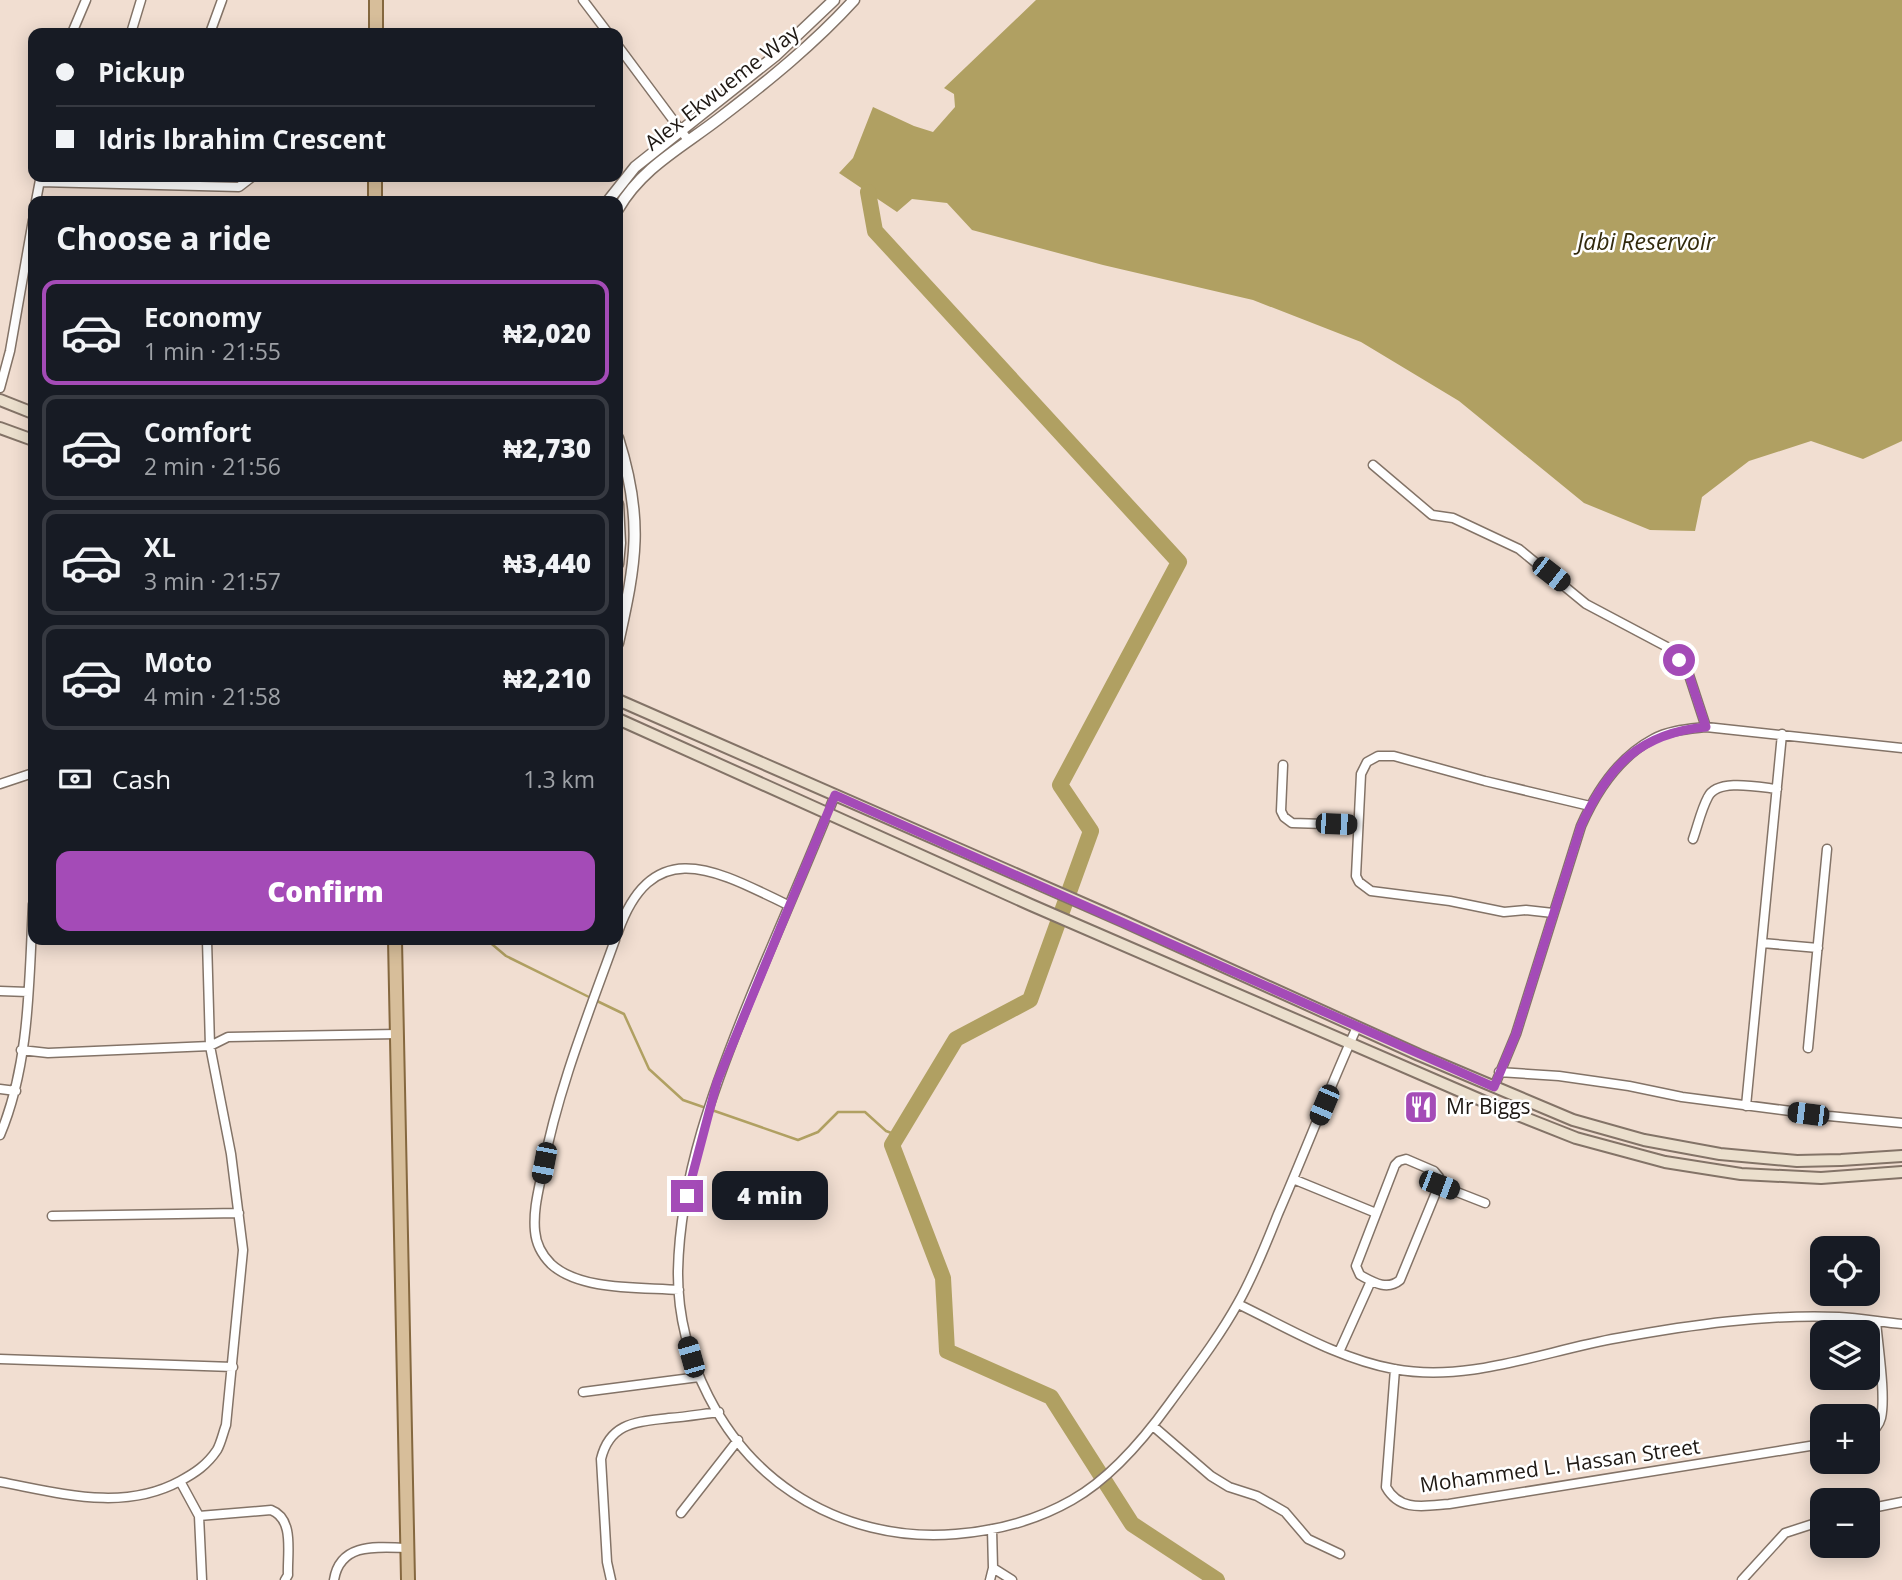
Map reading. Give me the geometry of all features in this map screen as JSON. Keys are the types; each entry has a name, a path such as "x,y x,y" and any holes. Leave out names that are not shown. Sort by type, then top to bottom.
{"main road":[{"path":"376,0 376,28"},
{"path":"0,400 28,411"},
{"path":"0,428 28,438"},
{"path":"623,702 1573,1120 1682,1148 1720,1154 1797,1161 1902,1156"},
{"path":"623,721 1031,905 1534,1122 1587,1141 1665,1161 1741,1174 1821,1178 1902,1172"},
{"path":"395,945 408,1580"}],"street":[{"path":"74,28 86,0"},
{"path":"133,28 141,0"},
{"path":"212,28 222,0"},
{"path":"583,0 604,28"},
{"name":"Alex Ekwueme Way","path":"612,196 635,167 775,56 834,0"},
{"name":"Alex Ekwueme Way","path":"623,202 642,176 720,119 804,49 854,0"},
{"path":"623,53 688,140"},
{"path":"189,182 239,187 246,182"},
{"path":"0,388 10,351 28,248"},
{"path":"623,456 632,488 636,530 634,569 623,620"},
{"path":"1373,465 1432,514 1453,517 1519,549 1586,604 1669,648 1688,672 1706,727"},
{"path":"1494,1087 1516,1034 1581,826 1590,806 1611,774 1632,754 1654,738 1681,729 1706,727 1902,748"},
{"path":"1745,1105 1782,734"},
{"path":"1553,913 1526,910 1504,912 1450,901 1371,891 1359,882 1356,876 1361,774 1367,762 1378,756 1394,756 1590,806"},
{"path":"1283,765 1284,817 1292,822 1358,825"},
{"path":"0,784 28,775"},
{"path":"1693,839 1709,794 1716,788 1727,785 1777,789"},
{"path":"835,795 717,1082 687,1196 678,1269 684,1331 699,1377 738,1440 767,1472 810,1504 856,1523 887,1531 938,1535 992,1529 1037,1516 1076,1499 1123,1461 1153,1426 1210,1348 1238,1304 1357,1027"},
{"path":"1808,1048 1827,849"},
{"path":"623,921 634,897 652,880 670,870 710,870 788,905"},
{"path":"1762,943 1818,948"},
{"path":"0,1135 16,1091 31,945"},
{"path":"0,1482 98,1499 138,1497 165,1489 200,1470 218,1448 226,1425 243,1250 231,1154 210,1045 207,945"},
{"path":"613,945 559,1099 535,1209 535,1233 540,1251 551,1264 568,1276 595,1284 679,1290"},
{"path":"0,991 28,992"},
{"path":"21,1050 48,1053 210,1045 228,1037 398,1034"},
{"path":"1499,1072 1559,1076 1682,1097 1902,1123"},
{"path":"0,1088 16,1091"},
{"path":"1406,1159 1434,1171 1439,1177 1439,1185 1400,1280 1385,1286 1360,1275 1356,1266 1376,1213 1399,1161 1406,1159"},
{"path":"1293,1179 1376,1213"},
{"path":"1439,1185 1485,1203"},
{"path":"52,1216 239,1213"},
{"path":"1339,1352 1371,1281"},
{"path":"1238,1304 1362,1361 1395,1369 1433,1373 1482,1369 1615,1338 1717,1323 1780,1317 1867,1320"},
{"path":"1880,1321 1902,1324"},
{"path":"0,1359 233,1367"},
{"name":"Mohammed L. Hassan Street","path":"1395,1369 1386,1487 1392,1499 1401,1503 1419,1506 1449,1504 1810,1446"},
{"path":"1880,1376 1880,1422"},
{"path":"583,1392 699,1377"},
{"path":"611,1580 607,1562 601,1459 604,1446 612,1435 623,1427 638,1422 719,1412"},
{"path":"1153,1426 1211,1476 1229,1487 1257,1496 1285,1512 1308,1539 1340,1555"},
{"path":"681,1513 738,1440"},
{"path":"180,1481 199,1517 202,1580"},
{"path":"1880,1506 1902,1502"},
{"path":"199,1517 271,1510 281,1514 287,1524 288,1575 285,1580"},
{"path":"1742,1580 1785,1533 1810,1525"},
{"path":"990,1580 993,1568 992,1529"},
{"path":"334,1580 345,1557 362,1548 407,1548"},
{"path":"993,1568 1012,1580"}],"water":[{"name":"Jabi Reservoir","path":"1036,0 1902,0 1902,441 1863,459 1811,441 1749,461 1702,497 1695,531 1650,530 1584,503 1459,401 1361,342 1253,300 1103,265 972,230 947,203 912,199 897,212 839,173 853,158 873,107 933,132 955,107 954,94 944,88"}],"waterway":[{"path":"868,192 875,231 1179,562 1060,785 1091,831 1030,1000 956,1039 892,1145 943,1278 947,1351 1051,1397 1132,1524 1217,1580"},
{"path":"493,945 506,956 591,998"},
{"path":"597,1001 624,1014 649,1069 683,1100 798,1140 818,1132 838,1112 865,1112 886,1131 897,1135"}],"place":[{"name":"Mr Biggs","path":"1421,1107"}],"route":[{"path":"687,1196 717,1082 835,795 1494,1087 1516,1034 1581,826 1590,806 1611,774 1654,738 1681,729 1706,727 1688,672 1679,660"}]}
